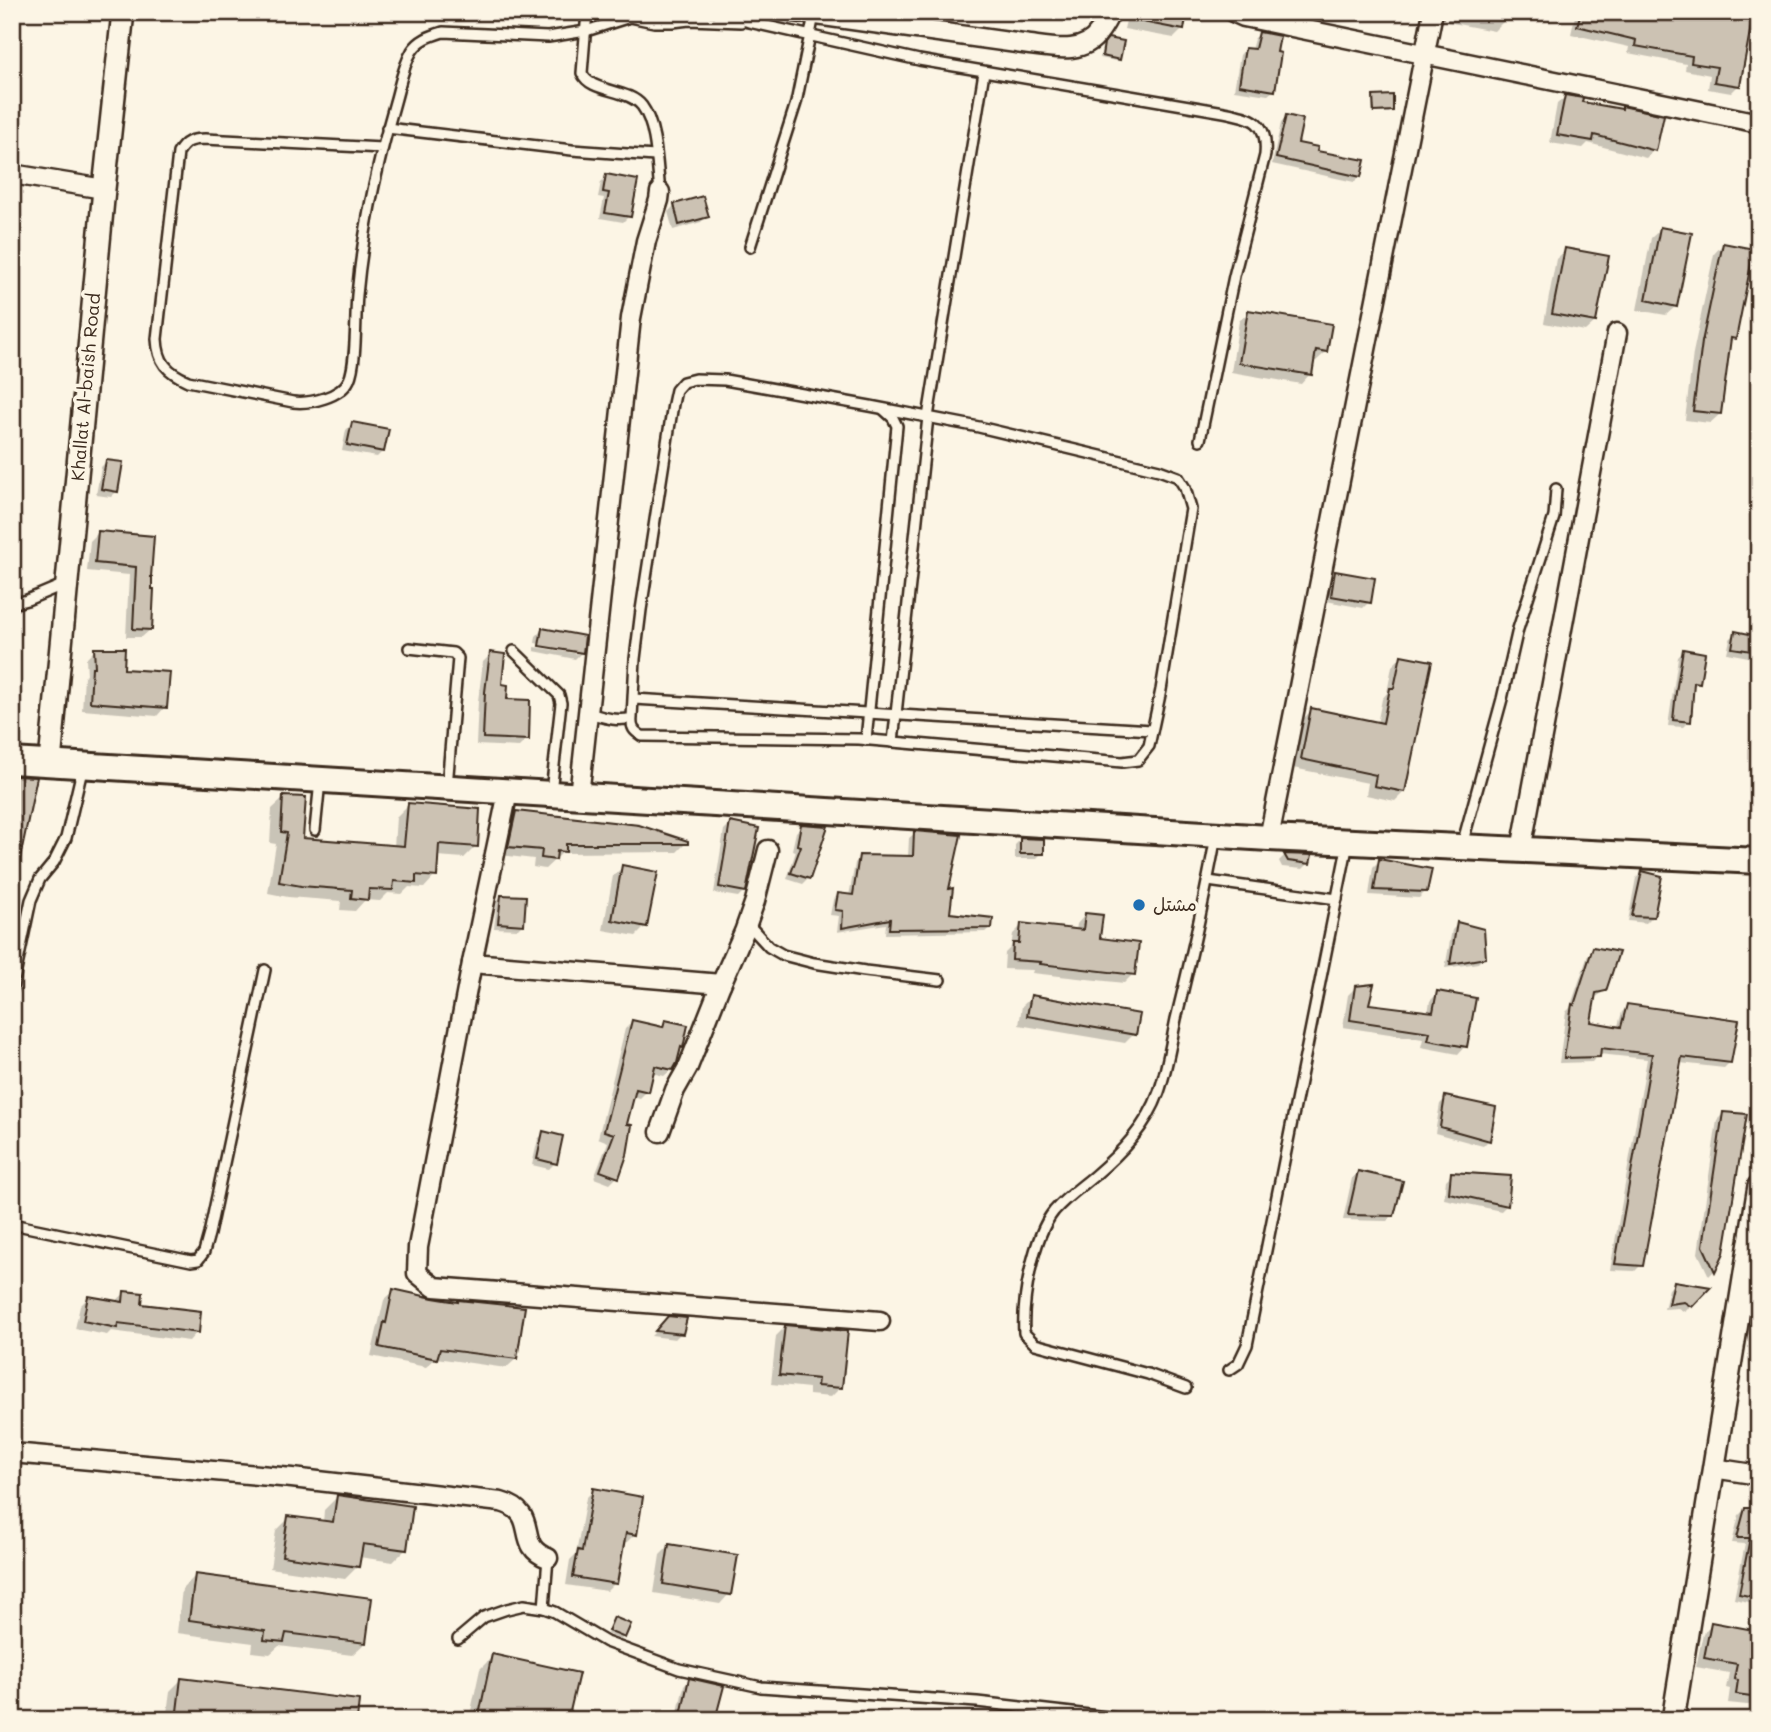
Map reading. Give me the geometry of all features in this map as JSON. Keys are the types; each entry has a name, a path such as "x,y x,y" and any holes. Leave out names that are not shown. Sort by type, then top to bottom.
{"main road":[{"path":"12,761 1269,838 1759,861"}],"street":[{"name":"Khallat Al-baish Road","path":"50,762 123,12"},
{"path":"795,12 1065,49 1082,47 1098,35 1111,12"},
{"path":"1233,12 1244,17 1759,123"},
{"path":"1269,838 1433,12"},
{"path":"12,173 104,189"},
{"path":"579,796 631,318 646,241 660,200 660,192"},
{"path":"1521,850 1617,333"},
{"path":"508,792 472,963 418,1247 417,1273 435,1287 880,1321"},
{"path":"660,1132 675,1090 688,1067 747,923 768,850"},
{"path":"472,963 721,984"},
{"path":"1673,1720 1756,1219 1759,1185"},
{"path":"12,1453 292,1478 500,1502 512,1505 523,1514 531,1547 548,1558"},
{"path":"1713,1468 1759,1475"}],"lane":[{"path":"587,12 582,73 584,80 624,95 641,105 652,130 660,192"},
{"path":"730,12 749,22 919,60 1224,112 1250,118 1259,125 1266,140 1265,155 1234,276 1200,440"},
{"path":"750,247 796,103 810,36 806,13"},
{"path":"382,148 205,139 192,139 182,146 178,153 157,339 157,350 163,364 188,381 293,402 317,401 348,383 352,371 362,246 382,148 407,61 413,49 427,37 443,32 548,37 586,31 625,15 654,22 749,22"},
{"path":"893,742 928,417 984,72"},
{"path":"387,128 572,150 655,156"},
{"path":"695,379 725,380 881,408 1005,433 1159,470 1178,477 1185,488 1191,509 1161,690 1149,746 1138,760 1122,762 866,740 642,736 634,731 632,718 635,659 643,597 673,404 677,390 683,382 695,379"},
{"path":"866,740 897,426 893,418 881,408"},
{"path":"1461,847 1502,699 1518,629 1554,517 1556,489"},
{"path":"12,604 67,583"},
{"path":"409,648 453,653 458,658 446,788"},
{"path":"514,651 559,695 561,703 551,794"},
{"path":"634,699 1152,730"},
{"path":"588,713 623,721 632,718"},
{"path":"12,990 32,900 40,879 54,862 66,838 84,764"},
{"path":"315,830 321,779"},
{"path":"1186,1388 1148,1374 1035,1344 1024,1333 1023,1316 1027,1286 1044,1226 1068,1197 1102,1169 1133,1138 1158,1092 1208,881 1216,834"},
{"path":"1229,1370 1238,1364 1247,1345 1348,841"},
{"path":"1208,881 1336,899"},
{"path":"747,923 769,947 783,956 865,971 940,979"},
{"path":"12,1224 191,1261 198,1260 204,1252 209,1234 265,970"},
{"path":"544,1608 548,1558"},
{"path":"458,1639 484,1617 524,1605 555,1612 606,1642 679,1669 761,1687 977,1702 1133,1720"}],"building":[{"path":"1133,12 1187,12 1184,30 1132,20"},
{"path":"1581,12 1735,12 1753,15 1740,86 1714,82 1717,67 1691,63 1692,56 1635,46 1636,40 1577,26"},
{"path":"1259,32 1280,36 1277,52 1281,53 1275,91 1239,85 1245,48 1255,49"},
{"path":"1108,38 1124,41 1120,60 1102,56 1104,43"},
{"path":"1393,95 1393,111 1374,112 1373,96"},
{"path":"1565,95 1583,98 1582,102 1622,109 1622,106 1664,115 1656,151 1594,135 1593,141 1557,135"},
{"path":"1286,115 1303,119 1298,143 1318,147 1317,151 1365,160 1361,177 1276,158"},
{"path":"606,174 638,180 631,217 605,213 609,193 603,192"},
{"path":"703,196 709,217 679,225 674,204"},
{"path":"1660,227 1692,233 1677,307 1646,300"},
{"path":"1723,243 1754,249 1736,339 1731,338 1721,414 1693,411 1702,342"},
{"path":"1565,248 1609,256 1596,322 1552,314"},
{"path":"1248,310 1332,324 1327,352 1316,350 1312,375 1239,363"},
{"path":"352,422 389,429 384,452 347,445"},
{"path":"106,460 123,462 118,492 101,489"},
{"path":"98,531 154,536 151,577 154,589 152,630 133,629 136,567 95,563"},
{"path":"1335,571 1375,578 1371,603 1331,596"},
{"path":"542,628 585,636 583,653 539,646"},
{"path":"1735,631 1759,636 1759,652 1732,648"},
{"path":"94,648 125,648 124,669 170,672 167,708 90,702 92,667 95,667"},
{"path":"1683,649 1705,653 1700,683 1694,682 1691,722 1673,720"},
{"path":"490,652 505,654 502,684 508,685 507,699 530,700 529,740 483,738"},
{"path":"1401,655 1432,661 1405,792 1374,786 1376,775 1301,759 1311,708 1383,723 1390,688 1394,688"},
{"path":"12,776 37,777 19,863 12,862"},
{"path":"283,796 306,797 303,838 404,846 408,803 480,809 478,847 439,844 437,877 416,875 416,883 394,881 393,890 369,889 368,900 351,898 352,890 279,882 287,833 281,832"},
{"path":"516,811 639,825 688,841 688,844 566,844 566,852 557,851 556,860 541,858 542,850 508,847"},
{"path":"730,822 759,828 746,892 719,887"},
{"path":"801,824 828,826 810,879 791,873 801,846 797,845"},
{"path":"914,831 961,835 949,889 953,888 950,913 993,918 992,928 889,929 890,919 842,928 843,911 835,910 838,893 853,895 859,855 913,856"},
{"path":"1020,838 1044,839 1044,854 1020,854"},
{"path":"1284,854 1312,855 1310,864 1288,861"},
{"path":"1379,859 1432,869 1427,892 1374,890"},
{"path":"622,865 658,872 647,927 612,920"},
{"path":"1642,871 1662,876 1654,917 1632,916"},
{"path":"501,895 526,896 524,925 498,923"},
{"path":"1085,913 1103,915 1100,938 1139,943 1135,975 1012,960 1013,943 1019,943 1021,923 1083,930"},
{"path":"1457,922 1484,929 1486,958 1450,964"},
{"path":"1593,947 1619,952 1606,991 1596,993 1591,1022 1621,1027 1627,1004 1739,1020 1731,1063 1682,1057 1643,1266 1615,1264 1652,1054 1601,1048 1600,1057 1564,1058 1572,1004 1574,1005"},
{"path":"1374,984 1369,1004 1433,1012 1437,991 1476,998 1467,1047 1428,1040 1430,1032 1350,1020 1355,986"},
{"path":"1031,995 1140,1014 1136,1035 1027,1016"},
{"path":"632,1020 663,1027 665,1020 688,1025 683,1048 681,1047 673,1070 655,1066 649,1092 636,1089 627,1124 632,1125 627,1155 619,1178 600,1171 614,1134 604,1131"},
{"path":"1445,1096 1496,1107 1490,1141 1440,1127"},
{"path":"1723,1112 1747,1114 1724,1253 1715,1272 1703,1246"},
{"path":"543,1131 563,1136 557,1164 537,1159"},
{"path":"1358,1171 1403,1181 1394,1216 1348,1215"},
{"path":"1451,1172 1511,1176 1508,1206 1449,1193"},
{"path":"1674,1281 1711,1287 1692,1307 1684,1302 1669,1304"},
{"path":"393,1289 458,1302 525,1307 517,1359 440,1349 437,1359 379,1347"},
{"path":"124,1291 143,1293 142,1304 201,1311 199,1333 118,1323 117,1328 83,1321 88,1296 123,1302"},
{"path":"668,1316 687,1318 683,1334 655,1331"},
{"path":"785,1325 848,1331 842,1388 817,1386 818,1379 779,1375"},
{"path":"593,1488 643,1497 637,1535 626,1533 617,1584 573,1577 578,1550 582,1551"},
{"path":"337,1495 413,1506 407,1550 363,1544 359,1567 282,1556 288,1516 333,1522"},
{"path":"1745,1508 1759,1508 1759,1598 1739,1594 1750,1538 1737,1538"},
{"path":"669,1544 738,1555 731,1595 663,1584"},
{"path":"195,1574 372,1598 366,1643 286,1633 284,1642 264,1640 265,1631 189,1620"},
{"path":"614,1617 631,1624 625,1638 608,1631"},
{"path":"1711,1622 1759,1631 1759,1697 1736,1694 1738,1680 1734,1679 1737,1664 1704,1658"},
{"path":"492,1654 579,1673 568,1720 478,1720"},
{"path":"181,1678 359,1700 357,1720 176,1720"},
{"path":"689,1678 724,1686 715,1720 680,1720"}],"place":[{"name":"مشتل","path":"1139,905"}]}
